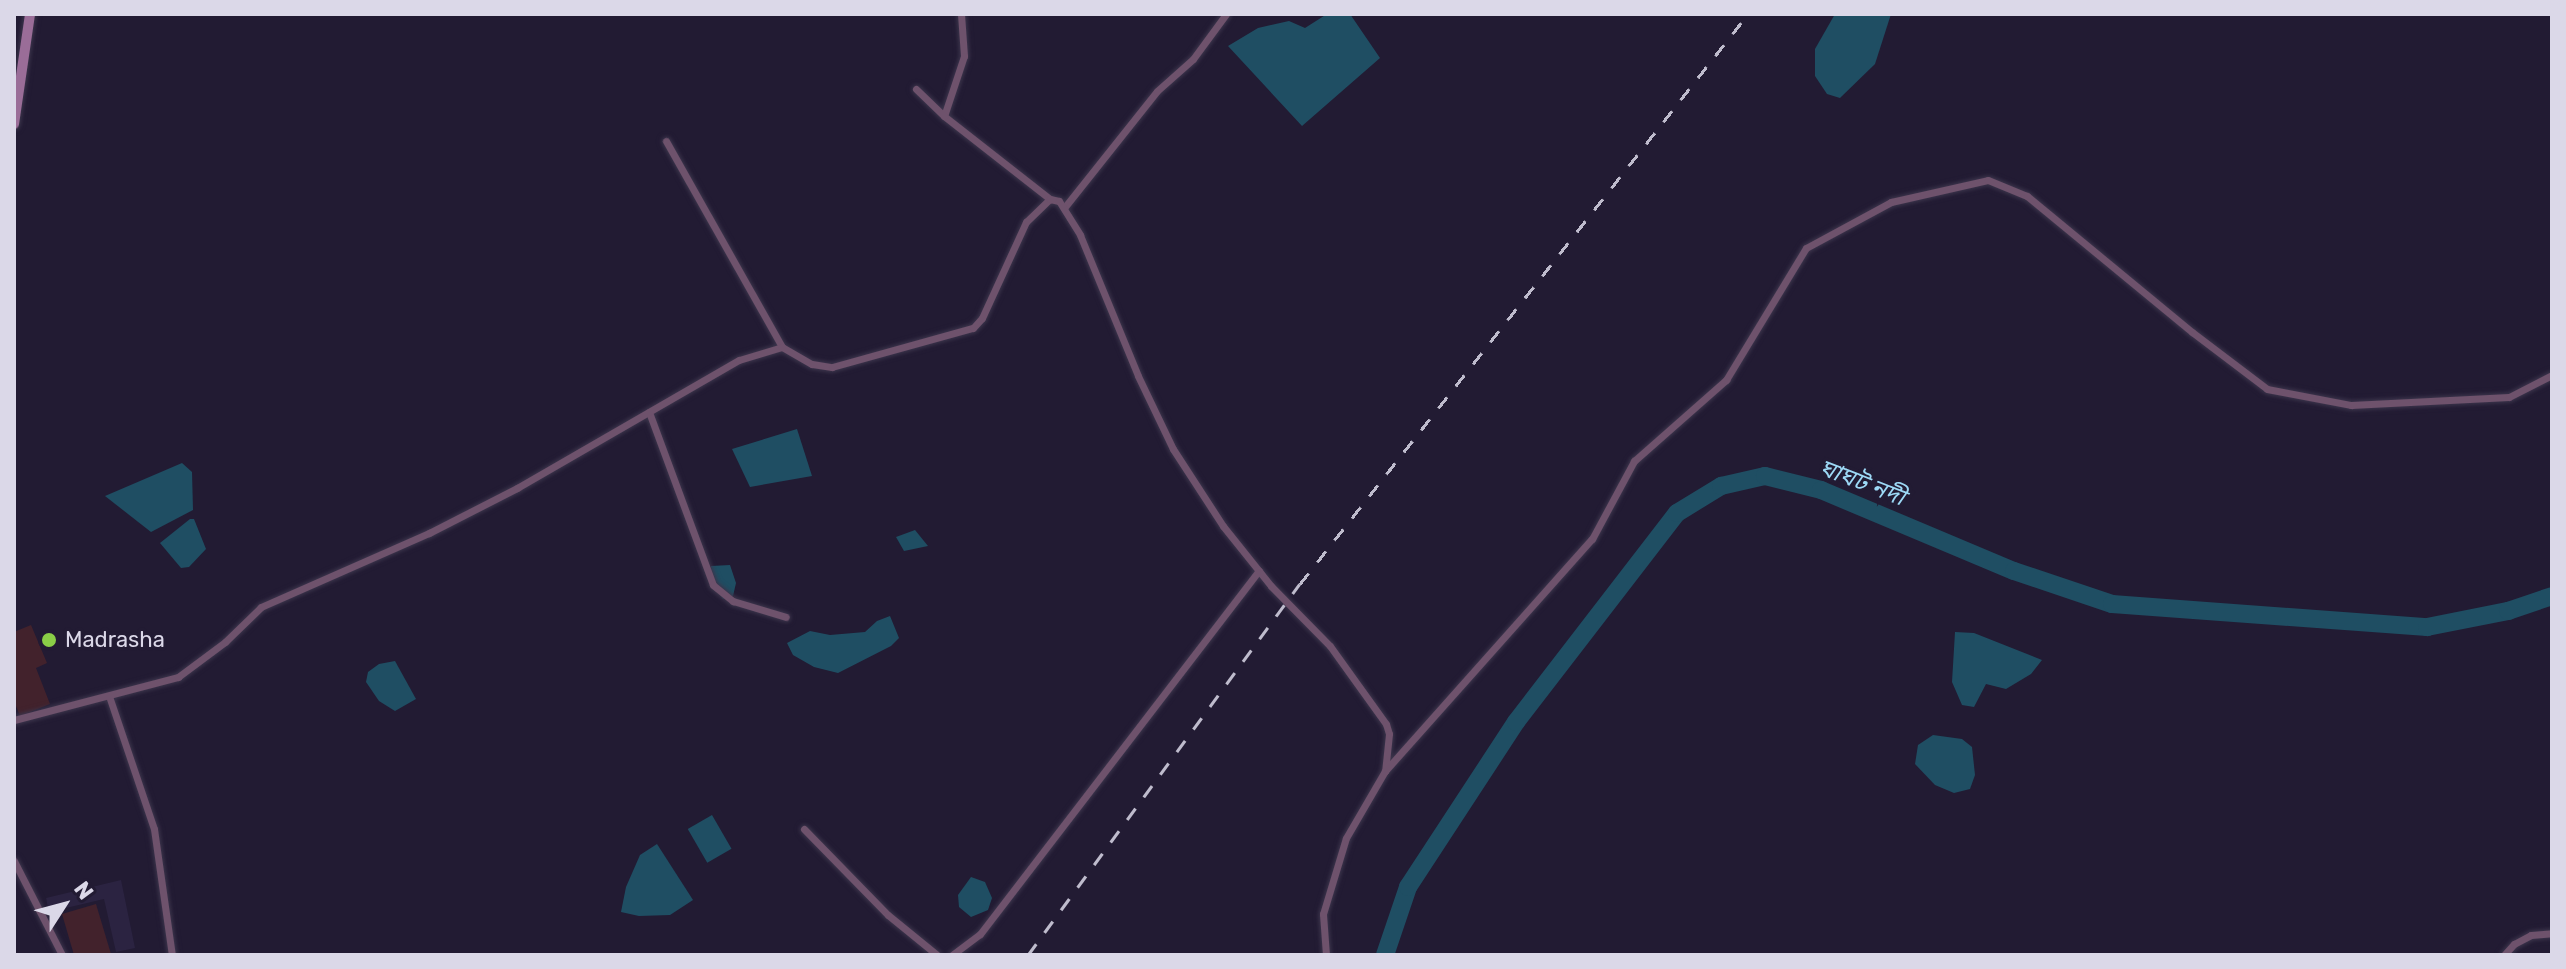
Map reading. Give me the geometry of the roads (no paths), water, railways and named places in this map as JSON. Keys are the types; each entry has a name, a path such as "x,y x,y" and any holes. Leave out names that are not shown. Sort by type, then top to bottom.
{"main road":[{"path":"14,124 30,14"}],"street":[{"path":"944,116 964,56 961,14"},
{"path":"1064,208 1157,91 1193,59 1226,14"},
{"path":"916,89 944,116 1050,199 1059,201 1064,208 1080,235 1162,429 1223,526 1259,571 1319,631 1386,724 1389,734 1385,771"},
{"path":"666,141 782,347 812,364 832,367 973,328 982,318 1008,255 1026,222 1050,199"},
{"path":"1326,955 1323,914 1346,838 1385,771 1592,539 1634,461 1726,380 1806,248 1891,202 1988,180 2027,196 2192,332 2267,389 2351,405 2509,397 2552,375"},
{"path":"14,720 178,677 225,642 261,607 429,533 599,444 739,360 782,347"},
{"path":"649,412 713,585 733,601 786,617"},
{"path":"952,955 980,934 1259,571"},
{"path":"109,696 154,829 172,955"},
{"path":"804,829 888,915 937,955"},
{"path":"14,861 62,955"},
{"path":"2504,955 2514,944 2531,935 2552,933"}],"water":[{"path":"1327,14 1350,14 1380,58 1302,126 1228,46 1258,28 1289,21 1305,28"},
{"path":"1835,14 1891,14 1875,64 1840,98 1827,94 1815,76 1815,49"},
{"path":"797,429 812,476 750,487 732,449"},
{"path":"182,463 192,472 193,510 151,532 105,496"},
{"path":"194,519 206,549 189,567 181,568 160,543"},
{"path":"915,530 928,546 904,551 896,537"},
{"path":"730,565 736,583 733,596 723,599 708,580 711,566"},
{"path":"890,616 899,638 891,646 838,673 814,667 793,655 787,643 810,631 830,635 865,632 877,621"},
{"path":"1955,632 1974,633 2042,660 2031,674 2006,689 1986,684 1974,707 1962,705 1952,682"},
{"path":"395,661 416,699 395,711 379,701 366,682 368,672 379,664"},
{"path":"1933,735 1962,739 1972,747 1975,775 1970,789 1954,793 1935,785 1915,764 1918,745"},
{"path":"712,815 732,849 707,863 688,829"},
{"path":"657,844 693,900 670,915 639,916 621,912 626,887 640,855"},
{"path":"971,877 985,882 992,898 988,910 971,917 959,907 958,895"}],"waterway":[{"name":"ঘাঘট নদী","path":"1385,955 1408,887 1516,722 1677,513 1721,486 1765,476 1821,490 2014,571 2112,604 2427,627 2508,611 2552,596"}],"railway":[{"path":"1028,955 1300,584 1748,14"}],"place":[{"name":"Madrasha","path":"49,640"}]}
